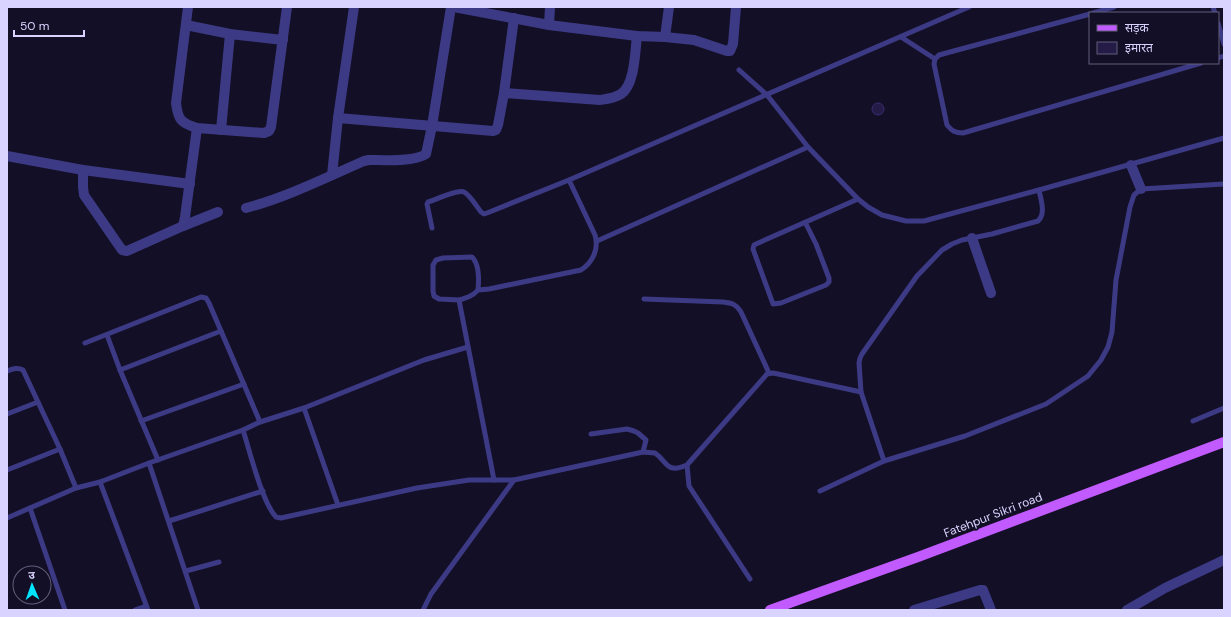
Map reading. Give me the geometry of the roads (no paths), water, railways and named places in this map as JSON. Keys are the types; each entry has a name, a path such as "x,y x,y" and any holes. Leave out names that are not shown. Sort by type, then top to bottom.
{"main road":[{"name":"Fatehpur Sikri road","path":"770,610 918,557 1224,442"}],"street":[{"path":"188,7 176,103 178,114 182,121 187,125 197,128 264,132 269,131 271,127 286,7"},
{"path":"332,175 338,118 354,7"},
{"path":"246,208 262,204 299,190 364,161 413,159 422,157 426,154 432,126 451,7"},
{"path":"454,7 549,25 637,36 694,40 727,51 730,51 733,44 736,7"},
{"path":"549,25 550,7"},
{"path":"666,37 669,7"},
{"path":"338,118 493,131 496,130 504,93 514,18"},
{"path":"186,25 230,34 283,40"},
{"path":"221,130 230,34"},
{"path":"504,93 600,100 610,99 621,94 628,87 631,79 637,36"},
{"path":"183,226 197,128"},
{"path":"7,156 83,170 190,184"},
{"path":"1131,165 1141,189"},
{"path":"83,170 84,196 122,250 127,251 218,212"},
{"path":"972,238 991,293"},
{"path":"1127,610 1165,588 1224,560"},
{"path":"914,610 980,590 984,593 991,610"}],"lane":[{"path":"432,228 427,204 428,202 457,192 464,192 481,212 484,214 487,213 569,180 969,7"},
{"path":"1095,12 1114,7"},
{"path":"1089,14 939,56 935,59 934,64 947,125 951,130 956,133 963,133 1198,64"},
{"path":"1219,26 1224,44"},
{"path":"901,37 935,59"},
{"path":"740,70 767,95 808,147 858,199 882,215 906,221 924,221 1131,165 1224,138"},
{"path":"597,241 808,147"},
{"path":"478,290 479,281 475,261 472,257 443,258 436,260 432,265 434,296 439,300 458,300 471,295 478,290 581,270 592,259 597,241 595,234 569,180"},
{"path":"820,491 884,461 965,436 1046,404 1088,376 1101,360 1108,348 1112,332 1116,280 1130,206 1134,195 1141,189 1224,184"},
{"path":"884,461 861,392 860,358 918,276 942,250 952,244 1038,221 1043,213 1039,190"},
{"path":"805,222 829,278 829,282 826,285 781,303 773,304 753,249 754,246 805,222 858,199"},
{"path":"85,343 201,297 206,298 260,422"},
{"path":"644,299 723,302 735,305 741,312 769,373"},
{"path":"458,300 494,480"},
{"path":"120,370 221,331"},
{"path":"107,335 158,460"},
{"path":"7,518 76,488 100,482 243,430 260,422 304,408 424,360 468,347"},
{"path":"7,371 15,368 23,370 60,449 76,488"},
{"path":"243,430 263,491 273,514 276,517 281,518 417,488 469,480 514,480 643,452 655,453 667,466 680,468 687,464 764,376 769,373 861,392"},
{"path":"142,421 244,384"},
{"path":"7,414 38,402"},
{"path":"304,408 338,505"},
{"path":"1193,421 1224,408"},
{"path":"591,434 628,429 634,431 646,440 643,452"},
{"path":"7,470 60,449"},
{"path":"149,463 198,610"},
{"path":"687,464 688,486 750,579"},
{"path":"422,610 514,480"},
{"path":"100,482 147,608 135,610"},
{"path":"169,521 263,491"},
{"path":"30,508 65,610"},
{"path":"186,571 219,562"}]}
